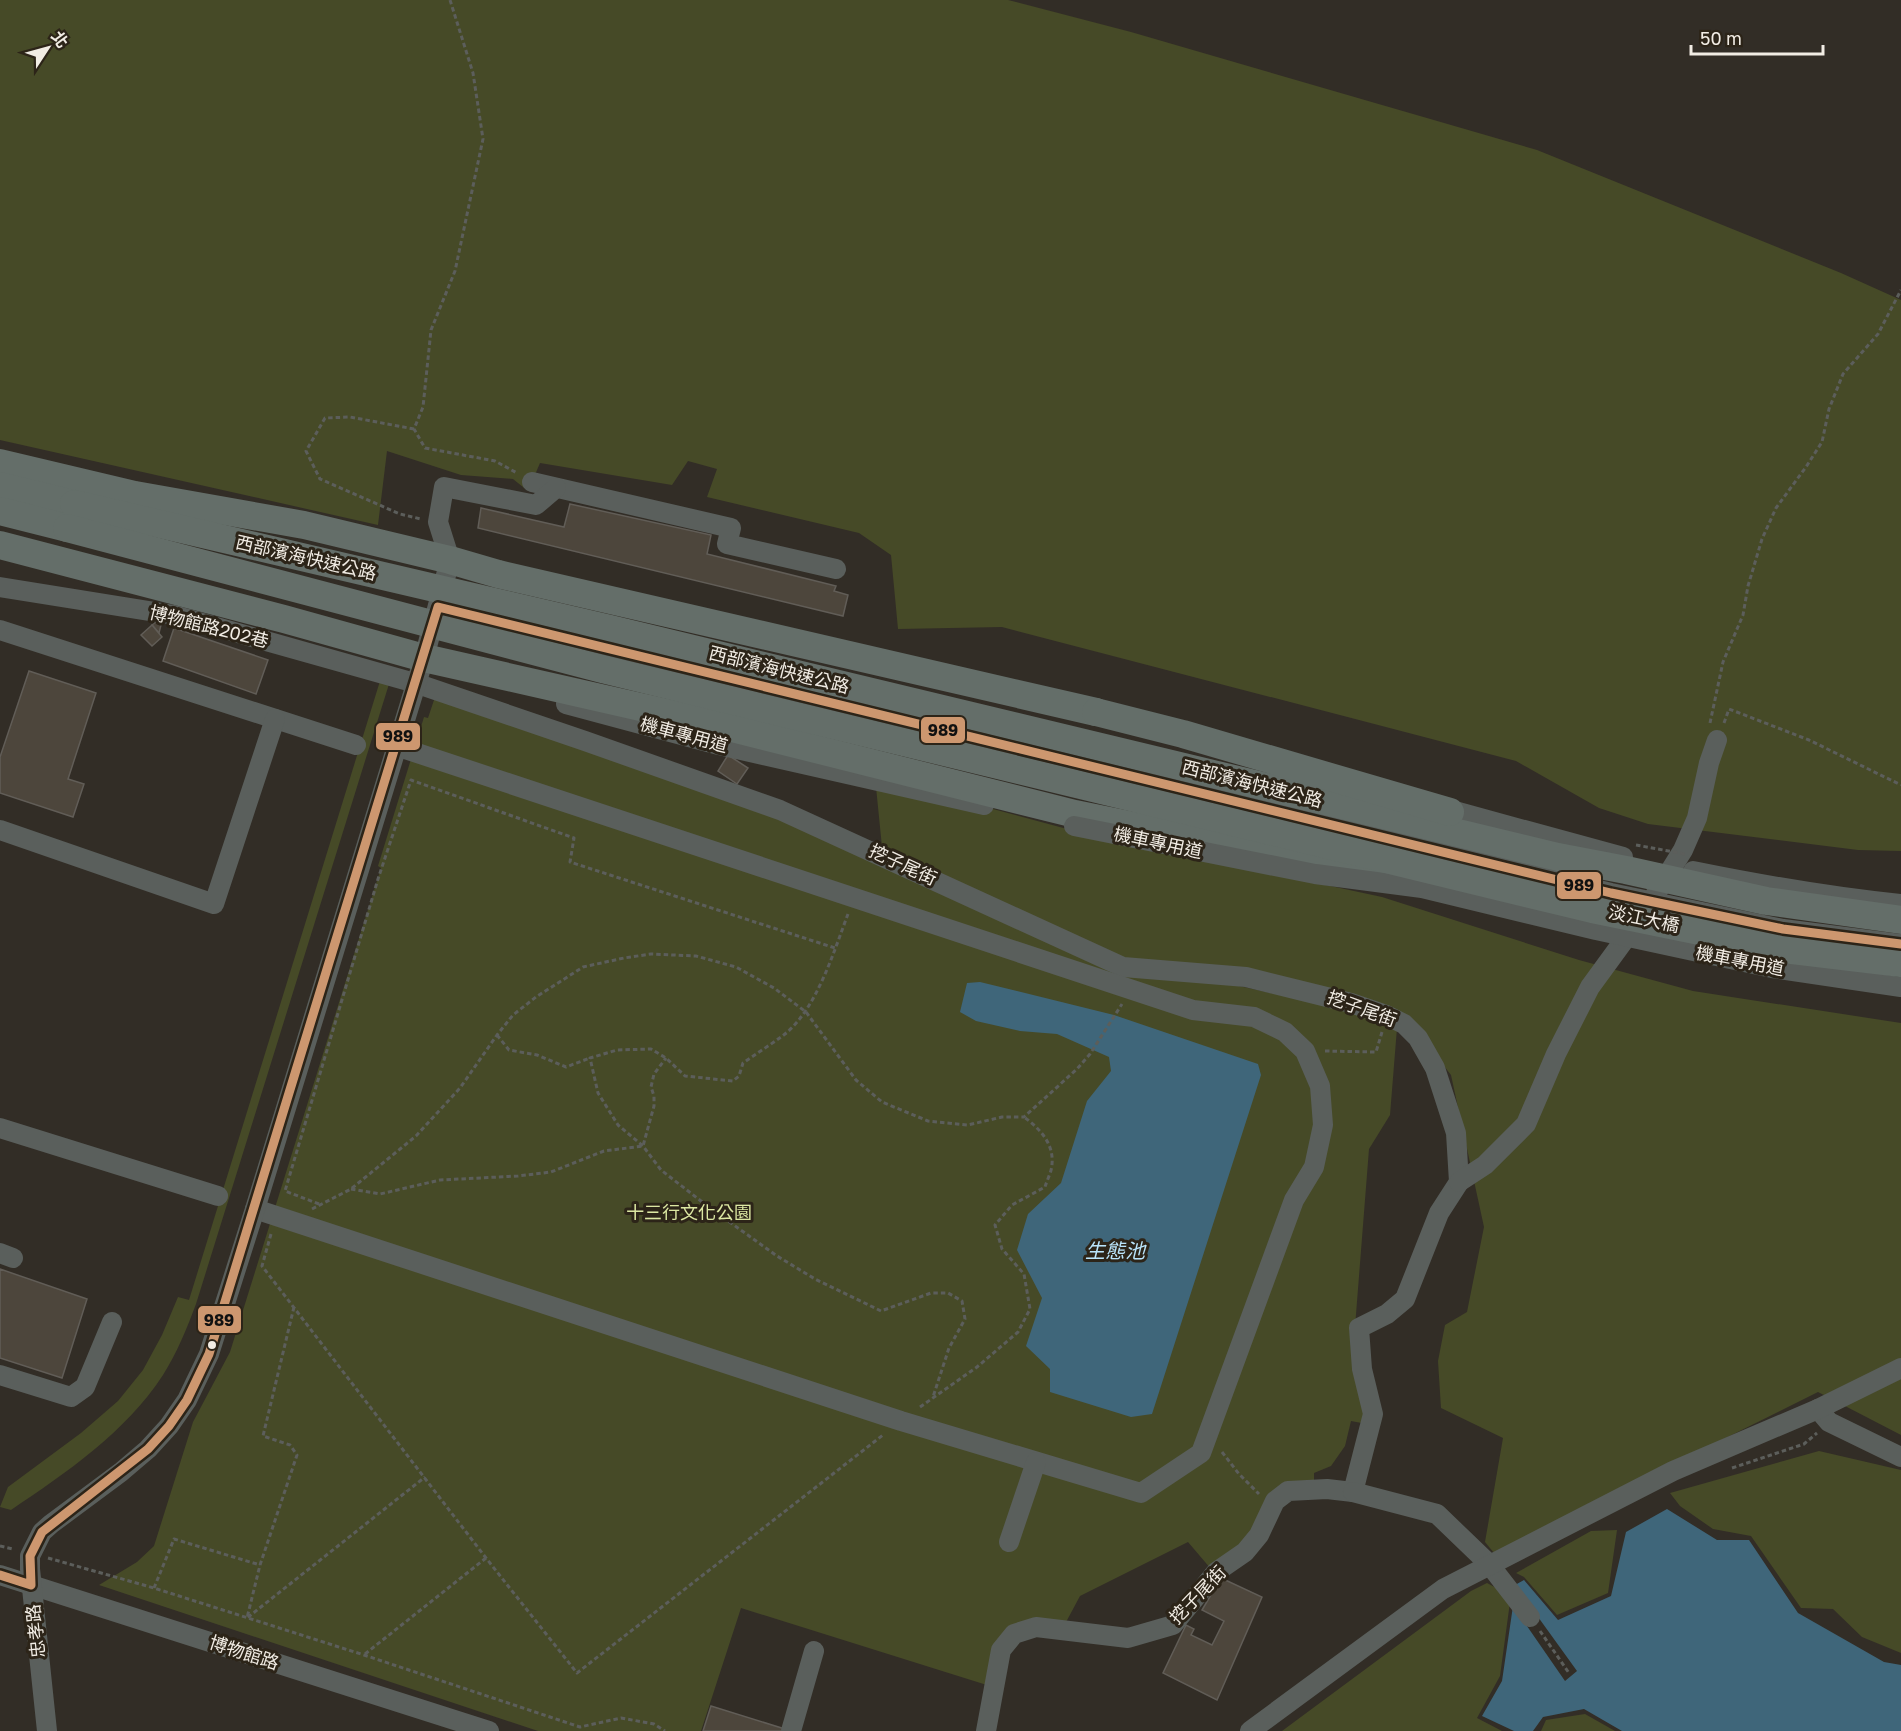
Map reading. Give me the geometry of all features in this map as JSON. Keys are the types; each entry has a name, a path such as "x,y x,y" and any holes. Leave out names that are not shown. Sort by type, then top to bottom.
{"highway":[{"path":"0,463 135,495 304,525 450,560 498,574 741,624 1194,737 1439,810 1514,828 1548,846 1558,857 1766,902 1901,920"},
{"name":"西部濱海快速公路","path":"0,486 622,632 1558,857"},
{"name":"西部濱海快速公路","path":"0,511 602,669 1390,860"},
{"path":"0,545 284,619 420,670 1075,814 1232,846 1323,868 1390,860"},
{"name":"淡江大橋","path":"1390,860 1592,909 1792,950 1901,963"}],"street":[{"path":"532,482 731,528 727,544 836,569"},
{"path":"450,560 438,522 444,487 536,505 555,488"},
{"name":"忠孝路","path":"47,1731 31,1585 30,1556 42,1532 148,1449 187,1400 209,1354 420,670 450,560"},
{"name":"博物館路202巷","path":"0,587 174,615 420,670"},
{"path":"438,607 1611,893 1783,928 1901,944"},
{"path":"741,624 1102,704 1440,807 1625,857 1766,885 1901,904"},
{"path":"0,630 356,745"},
{"name":"挖子尾街","path":"420,670 585,741 780,810 1122,967 1246,977 1329,997 1386,1015 1404,1024 1418,1038 1435,1068 1455,1133 1459,1182"},
{"path":"0,830 214,904 275,718"},
{"path":"1353,1492 1373,1414 1362,1369 1359,1328 1387,1314 1405,1299 1439,1213 1459,1182 1485,1165 1526,1124 1590,987 1644,913 1683,849 1697,818 1713,732"},
{"name":"機車專用道","path":"720,735 1074,826 1316,874 1422,888 1596,930 1772,968 1901,987"},
{"path":"255,1209 901,1421 1141,1493 1201,1453 1294,1200 1314,1167 1323,1125 1320,1086 1305,1051 1285,1032 1254,1017 1193,1010 396,746"},
{"path":"0,1128 218,1196"},
{"path":"0,1375 71,1397 85,1387 112,1322"},
{"path":"1250,1731 1443,1589 1673,1471 1823,1415 1901,1368"},
{"path":"1823,1415 1901,1457"},
{"path":"1009,1542 1036,1462"},
{"path":"1278,1499 1288,1491 1327,1489 1353,1492 1437,1514 1489,1564 1530,1617"},
{"name":"挖子尾街","path":"986,1731 1001,1650 1014,1634 1036,1626 1128,1638 1173,1625 1216,1572 1245,1552 1259,1535 1278,1499"},
{"name":"博物館路","path":"0,1575 489,1731"},
{"path":"791,1731 814,1651"}],"path":[{"path":"414,429 423,406 431,330 455,271 483,139 472,74 450,0"},
{"path":"1713,732 1723,662 1743,615 1748,586 1762,539 1776,508 1822,442 1829,409 1843,374 1878,334 1901,290"},
{"path":"438,522 400,514 320,479 306,451 325,418 350,417 414,429 425,448 495,461 532,482"},
{"path":"1713,732 1729,709 1809,740 1901,785"},
{"path":"321,1204 285,1191 375,890 411,780 574,838 570,862 835,948"},
{"path":"1629,843 1687,854"},
{"path":"497,1035 509,1050 537,1055 566,1067 617,1050 651,1049 666,1058 685,1076 733,1081 739,1076 743,1063 786,1033 806,1012 835,948 854,898"},
{"path":"651,954 696,956 736,967 774,988 806,1012 856,1080 882,1102 928,1120 968,1125 1002,1117 1024,1117 1038,1128 1049,1145 1052,1164 1045,1187 1012,1205 996,1226 1002,1249 1024,1274 1030,1309 1018,1332 977,1367 901,1421 577,1673 262,1266 271,1234 291,1220 351,1189 416,1136 460,1088 513,1015 536,997 583,967 651,954"},
{"path":"1024,1117 1077,1069 1090,1054 1119,1009"},
{"path":"1305,1051 1376,1052 1386,1015"},
{"path":"590,1058 598,1093 618,1125 643,1146 661,1170 777,1256 815,1279 881,1311 931,1293 948,1293 962,1301 965,1319 949,1348 933,1398"},
{"path":"643,1146 654,1106 651,1087 654,1074 666,1058"},
{"path":"351,1189 380,1194 440,1180 551,1172 604,1150 643,1146"},
{"path":"247,1618 260,1565 297,1455 290,1445 263,1436 294,1307"},
{"path":"1727,1469 1804,1444 1823,1415"},
{"path":"1209,1433 1239,1474 1255,1490 1264,1498 1278,1499"},
{"path":"247,1618 425,1477"},
{"path":"154,1588 174,1539 260,1565"},
{"path":"0,1546 33,1553 154,1588 580,1726 621,1718 654,1724 664,1731"},
{"path":"364,1655 486,1558"},
{"path":"1530,1617 1569,1672"}],"green space":[{"path":"0,0 1008,0 1131,32 1537,150 1841,273 1901,300 1901,851 1858,850 1648,824 1599,808 1516,761 1002,627 898,629 891,555 859,533 707,497 717,469 688,461 672,485 540,463 528,491 513,479 461,475 387,451 378,525 0,440"},
{"path":"380,681 389,684 196,1304 181,1340 168,1367 148,1396 113,1433 74,1466 11,1510 0,1507 8,1487 81,1433 118,1401 143,1370 162,1335 178,1297 189,1300"},
{"name":"十三行文化公園","path":"435,697 740,802 1120,972 1230,984 1348,1010 1397,1028 1390,1115 1369,1149 1355,1327 1367,1424 1351,1421 1345,1446 1331,1466 1314,1473 1314,1485 1288,1486 1244,1547 1211,1569 1188,1542 1080,1596 1065,1624 1014,1628 990,1686 741,1608 701,1731 538,1731 99,1585 137,1562 154,1546 193,1422 230,1352 381,868 378,866 424,717 428,718"},
{"path":"875,777 1082,833 1382,897 1579,960 1693,991 1901,1023 1901,1435 1818,1392 1494,1553 1485,1542 1503,1438 1441,1408 1438,1361 1445,1325 1467,1312 1484,1227 1451,1075 1407,1019 1126,960 882,847"},
{"path":"1819,1451 1901,1470 1901,1653 1862,1637 1833,1609 1801,1608 1751,1536 1713,1529 1680,1506 1670,1493"},
{"path":"1617,1530 1608,1593 1557,1615 1524,1577 1516,1573 1591,1531"},
{"path":"1487,1583 1502,1591 1510,1602 1500,1676 1477,1718 1502,1731 1282,1731 1471,1591"},
{"path":"1585,1714 1615,1731 1541,1731 1546,1720"}],"water":[{"name":"生態池","path":"980,982 1114,1015 1258,1064 1261,1075 1152,1414 1131,1417 1050,1392 1050,1369 1026,1346 1042,1298 1017,1250 1028,1214 1061,1183 1087,1101 1111,1071 1109,1057 1057,1034 1020,1031 976,1021 960,1012 967,983"},
{"path":"1667,1509 1717,1540 1749,1540 1798,1613 1884,1662 1901,1665 1901,1731 1622,1731 1584,1709 1543,1717 1533,1731 1514,1731 1482,1716 1502,1681 1513,1606 1565,1681 1577,1671 1515,1585 1524,1580 1558,1620 1611,1596 1626,1532"}],"building":[{"path":"570,504 711,535 707,554 836,586 834,591 848,595 843,616 478,528 481,508 564,527"},
{"path":"157,621 162,621 159,633 152,625"},
{"path":"152,625 162,637 152,646 141,635"},
{"path":"174,628 268,660 256,694 163,661"},
{"path":"29,671 96,693 68,779 84,784 73,817 0,793 0,757"},
{"path":"728,755 748,768 737,784 718,771"},
{"path":"0,1269 87,1299 62,1378 0,1358"},
{"path":"1221,1578 1262,1597 1217,1700 1163,1673 1186,1625 1194,1629 1191,1635 1212,1645 1224,1621 1202,1610"},
{"path":"711,1706 785,1729 784,1731 703,1731"}],"transit line":[{"name":"989","path":"0,1575 31,1585 30,1556 42,1532 148,1449 169,1426 187,1400 209,1354 438,607 1611,893 1783,929 1901,944"}]}
